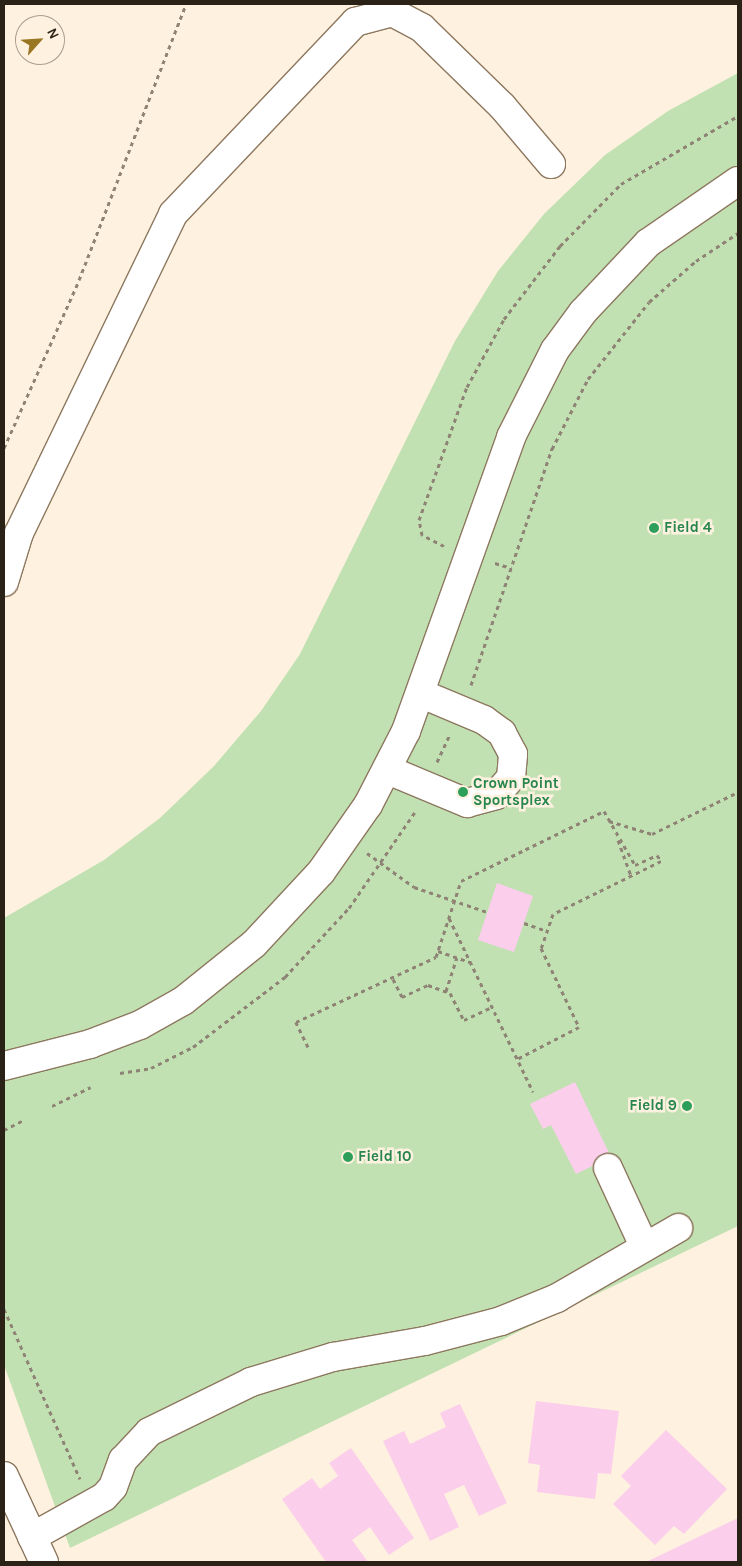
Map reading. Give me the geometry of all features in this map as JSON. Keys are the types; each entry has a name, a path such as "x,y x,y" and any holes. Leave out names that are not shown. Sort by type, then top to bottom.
{"street":[{"path":"4,582 19,533 173,214 355,22 392,12 422,28 502,106 552,164"},
{"path":"4,1066 90,1044 140,1025 184,1001 254,944 346,838 388,770 422,694 511,437 555,350 589,304 648,243 738,181"},
{"path":"388,770 467,803 496,795 510,778 513,754 502,733 484,720 422,694"},
{"path":"608,1168 644,1246"},
{"path":"32,1536 92,1505 113,1487 123,1460 145,1435 251,1382 333,1357 425,1341 501,1321 557,1298 678,1228"},
{"path":"4,1476 44,1562"}],"path":[{"path":"4,448 79,280 186,4"},
{"path":"451,549 425,538 419,520 467,388 504,319 560,246 621,184 738,116"},
{"path":"467,693 552,449 602,359 661,291 738,233"},
{"path":"486,559 511,568"},
{"path":"436,766 452,731"},
{"path":"609,820 652,834 738,792"},
{"path":"120,1073 170,1059 246,1010 332,928 382,864 419,804"},
{"path":"308,1048 296,1022 393,979 436,957 461,881 604,811 618,840 631,876"},
{"path":"346,838 414,886 487,912"},
{"path":"517,1059 579,1027 541,948 553,914 661,861 658,855 635,865 618,840"},
{"path":"449,917 533,1092"},
{"path":"524,923 547,931"},
{"path":"438,951 470,962"},
{"path":"446,991 457,958"},
{"path":"393,979 402,997 428,985 446,991 464,1020 492,1007"},
{"path":"52,1106 91,1087"},
{"path":"4,1130 24,1120"},
{"path":"4,1309 92,1505"}],"green space":[{"name":"Crown Point Sportsplex","path":"738,73 738,1226 70,1548 4,1365 4,918 104,860 160,818 214,766 261,711 300,654 455,341 498,271 544,214 605,155 668,111"}],"building":[{"path":"497,883 533,896 514,952 478,940"},
{"path":"575,1082 611,1157 576,1174 551,1125 543,1129 530,1104"},
{"path":"536,1401 619,1411 611,1474 598,1473 595,1499 537,1492 540,1465 528,1463"},
{"path":"460,1404 507,1503 479,1516 464,1485 444,1494 459,1527 430,1541 383,1441 404,1431 410,1444 446,1427 440,1413"},
{"path":"666,1430 727,1489 684,1534 674,1526 655,1545 613,1504 631,1486 621,1476"},
{"path":"351,1448 414,1538 389,1555 370,1527 352,1540 368,1562 326,1562 282,1499 312,1478 320,1489 338,1476 329,1463"},
{"path":"738,1518 738,1562 646,1562"}],"place":[{"name":"Field 4","path":"654,528"},
{"name":"Crown Point Sportsplex","path":"463,792"},
{"name":"Field 9","path":"687,1106"},
{"name":"Field 10","path":"348,1157"}]}
